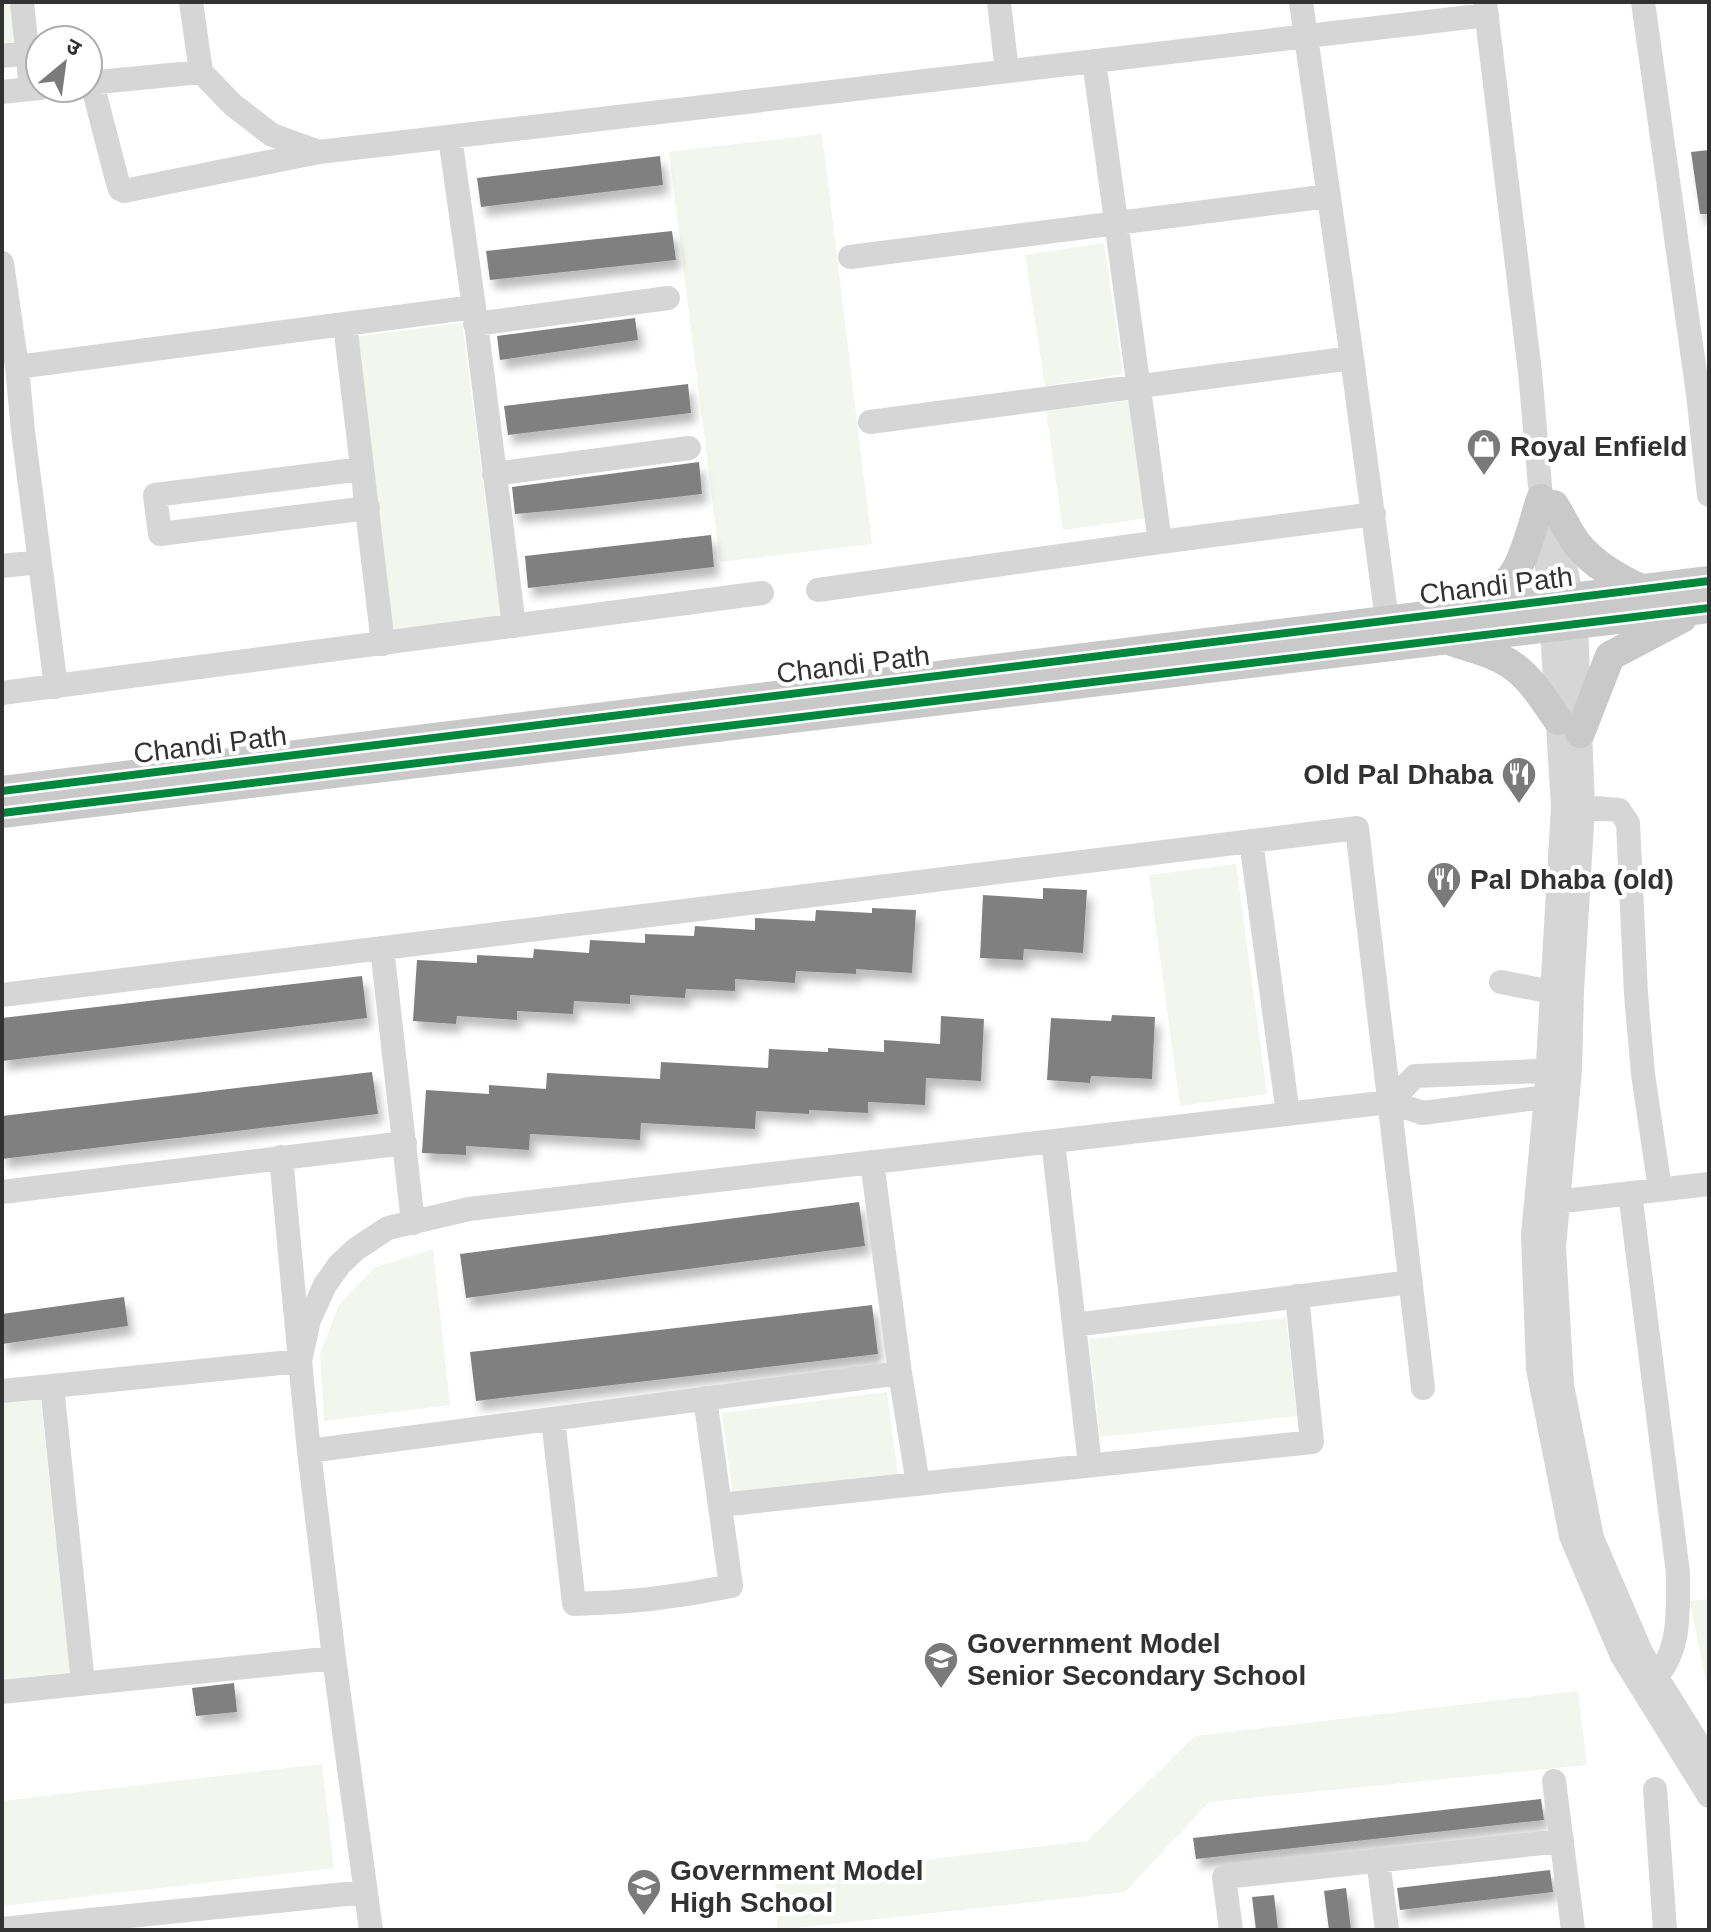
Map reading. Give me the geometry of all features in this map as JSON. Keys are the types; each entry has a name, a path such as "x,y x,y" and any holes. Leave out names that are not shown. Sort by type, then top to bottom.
{"main road":[{"path":"1641,589 1614,576 1585,553 1548,502 1513,576 1451,626 1514,667 1569,727 1610,656 1703,609"},
{"name":"Chandi Path","path":"1562,612 1641,589 1709,581"},
{"name":"Chandi Path","path":"2,813 1562,612 1703,609"},
{"name":"Chandi Path","path":"2,791 1387,620 1451,626"}],"street":[{"path":"22,2 24,24"},
{"path":"191,2 201,72 233,105 272,135 319,152"},
{"path":"999,2 1007,71"},
{"path":"1301,2 1387,620"},
{"path":"1643,2 1703,393 1709,495"},
{"path":"96,104 120,189 124,191 319,152 1305,36 1486,8 1562,612 1569,727 1573,806 1558,1083 1548,1202 1554,1247 1562,1385 1592,1538 1641,1652 1649,1683 1709,1796"},
{"path":"2,56 24,53"},
{"path":"1094,61 1160,542"},
{"path":"104,82 201,72"},
{"path":"2,92 24,89"},
{"path":"450,137 514,626"},
{"path":"850,257 1329,196"},
{"path":"2,263 17,367 13,432 40,562 56,687"},
{"path":"17,367 345,324 668,298"},
{"path":"345,324 383,644"},
{"path":"870,422 1352,358"},
{"path":"494,474 689,448"},
{"path":"362,469 155,495 160,534 368,508"},
{"path":"818,590 1374,514"},
{"path":"2,566 40,562"},
{"path":"2,693 762,593"},
{"path":"1573,806 1619,810 1628,823 1636,994 1660,1189"},
{"path":"2,995 1357,828 1423,1388"},
{"path":"1251,841 1288,1114"},
{"path":"382,948 413,1223"},
{"path":"1501,982 1562,991"},
{"path":"1390,1102 1415,1076 1558,1083"},
{"path":"300,1361 309,1320 325,1285 339,1265 356,1249 388,1228 469,1209 1390,1102 1423,1113 1558,1083"},
{"path":"1053,1141 1090,1465"},
{"path":"2,1192 405,1143"},
{"path":"281,1157 309,1451 371,1930"},
{"path":"872,1162 918,1484"},
{"path":"1548,1202 1709,1184"},
{"path":"1630,1193 1678,1573 1678,1626 1671,1653 1649,1683"},
{"path":"1074,1325 1411,1282"},
{"path":"720,1505 1312,1442 1297,1296"},
{"path":"2,1391 300,1361"},
{"path":"309,1451 900,1373"},
{"path":"52,1386 83,1683"},
{"path":"553,1419 574,1604 665,1598 731,1586 705,1398"},
{"path":"2,1692 334,1658"},
{"path":"1649,1683 1709,1761"},
{"path":"1554,1781 1573,1930"},
{"path":"1655,1789 1665,1930"},
{"path":"1231,1930 1224,1877 1562,1841"},
{"path":"1378,1860 1387,1930"},
{"path":"2,1929 366,1892"}],"shaded area":[{"path":"2,2 13,2 18,47 2,48"},
{"path":"822,134 872,544 720,562 669,152"},
{"path":"1104,243 1123,374 1045,386 1025,255"},
{"path":"462,323 501,616 393,629 354,337"},
{"path":"1132,400 1148,518 1063,530 1046,411"},
{"path":"1236,864 1267,1094 1180,1106 1149,875"},
{"path":"433,1249 450,1405 324,1421 320,1354 339,1305 374,1268"},
{"path":"1286,1318 1297,1416 1100,1437 1089,1339"},
{"path":"887,1392 898,1475 733,1496 722,1413"},
{"path":"40,1395 70,1672 2,1680 2,1399"},
{"path":"1709,1599 1709,1698 1690,1601"},
{"path":"1578,1691 1587,1765 1209,1802 1125,1892 777,1930 775,1877 1087,1841 1195,1736"},
{"path":"322,1764 334,1868 3,1906 2,1801"}],"building":[{"path":"1709,150 1709,214 1700,214 1691,152"},
{"path":"660,156 663,185 481,207 477,178"},
{"path":"672,231 676,260 490,280 486,251"},
{"path":"635,318 638,340 500,360 497,336"},
{"path":"688,384 691,413 508,435 504,406"},
{"path":"699,462 702,494 515,514 512,487"},
{"path":"711,535 714,567 528,588 525,556"},
{"path":"1043,888 1087,890 1083,953 1024,949 1023,960 980,958 983,895 1043,899"},
{"path":"872,908 916,910 912,973 856,969 856,974 796,971 795,983 735,979 735,991 686,989 685,998 630,995 630,1004 574,1001 573,1014 517,1011 517,1020 457,1016 456,1024 413,1021 417,960 477,963 477,955 533,958 534,949 589,953 590,940 645,943 645,934 694,936 695,926 755,930 755,918 815,921 816,910 872,913"},
{"path":"362,976 367,1018 2,1061 2,1018"},
{"path":"1112,1015 1155,1017 1152,1079 1091,1076 1090,1083 1047,1080 1051,1018 1111,1021"},
{"path":"941,1016 984,1019 981,1081 926,1078 925,1105 868,1102 868,1113 756,1111 755,1129 641,1123 640,1140 530,1134 529,1150 466,1146 466,1155 422,1153 426,1090 489,1094 489,1085 546,1089 547,1073 660,1079 661,1062 768,1068 769,1049 828,1052 828,1048 884,1052 884,1040 940,1044"},
{"path":"372,1072 378,1114 2,1159 2,1116"},
{"path":"859,1202 865,1246 466,1298 460,1254"},
{"path":"124,1297 128,1326 2,1344 2,1314"},
{"path":"872,1305 878,1354 476,1401 470,1352"},
{"path":"234,1683 237,1712 196,1716 192,1688"},
{"path":"1541,1799 1544,1820 1196,1859 1193,1838"},
{"path":"1550,1870 1553,1892 1400,1910 1397,1888"},
{"path":"1346,1888 1351,1930 1329,1930 1324,1891"},
{"path":"1274,1895 1278,1930 1256,1930 1252,1897"}],"cycle path":[{"path":"2,791 1709,581"},
{"path":"2,813 1709,608"}],"place":[{"name":"Royal Enfield","path":"1484,477"},
{"name":"Old Pal Dhaba","path":"1519,805"},
{"name":"Pal Dhaba (old)","path":"1444,910"},
{"name":"Government Model Senior Secondary School","path":"941,1690"},
{"name":"Government Model High School","path":"644,1917"}]}
